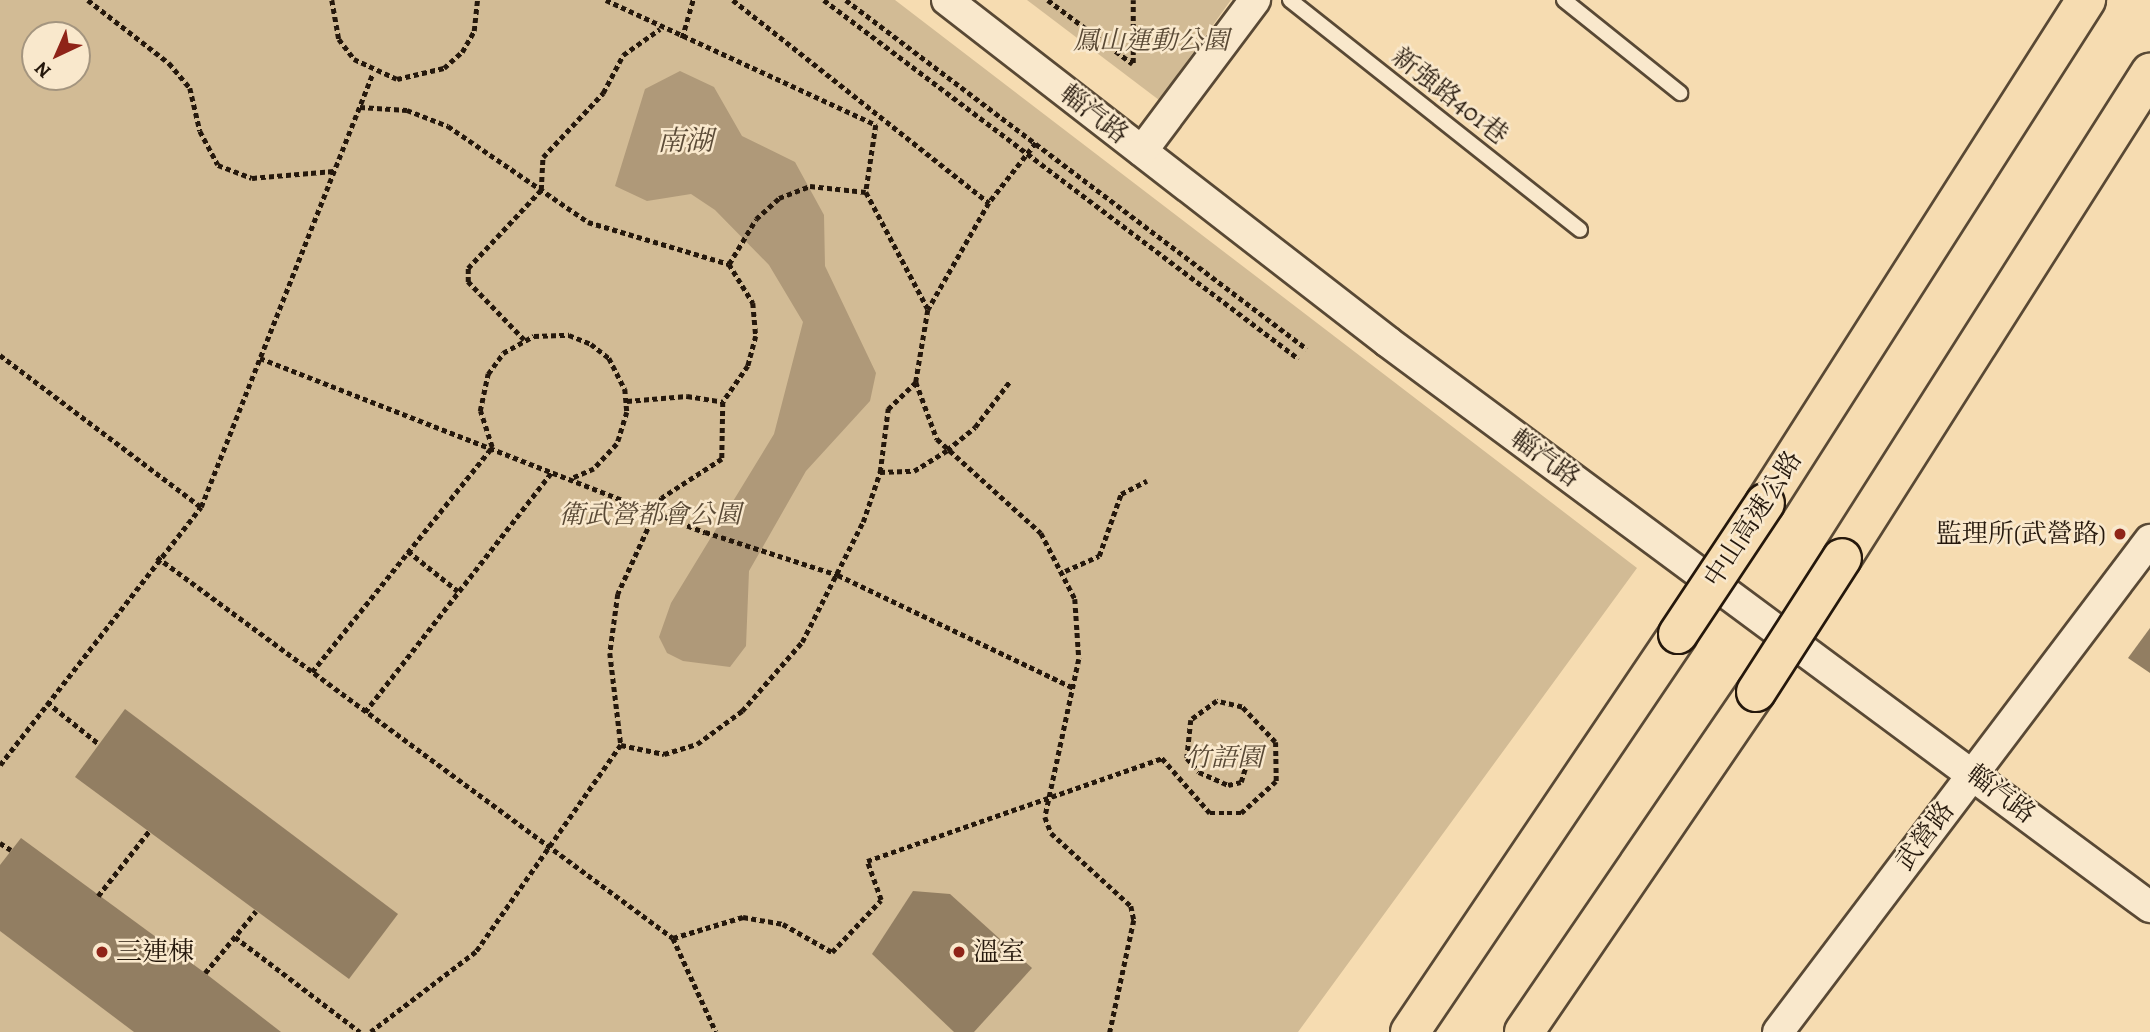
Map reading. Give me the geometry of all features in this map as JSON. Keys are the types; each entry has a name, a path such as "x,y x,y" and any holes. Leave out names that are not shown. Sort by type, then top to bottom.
{"highway":[{"name":"中山高速公路","path":"1410,1032 1765,503 2086,0"},
{"path":"1524,1032 1756,692 2150,73"}],"street":[{"name":"輜汽路","path":"947,0 1388,342 1973,773 2150,907"},
{"path":"1142,151 1255,0"},
{"name":"武營路","path":"1778,1032 2150,540"}],"lane":[{"name":"新強路401巷","path":"1290,0 1580,230"},
{"path":"1564,0 1680,93"}],"path":[{"path":"88,0 169,63 190,88 200,131 218,165 252,178 334,171"},
{"path":"332,0 339,39 373,73 421,77 444,68 474,31 477,0"},
{"path":"606,0 661,29 876,125 866,192 928,310"},
{"path":"682,38 692,0"},
{"path":"733,0 989,203"},
{"path":"824,0 1299,359"},
{"path":"846,0 1307,349"},
{"path":"1048,0 1133,64 1133,0"},
{"path":"524,340 466,274 541,190 543,157 603,93 623,55 661,29"},
{"path":"0,765 157,557 201,506 373,73"},
{"path":"359,107 407,110 448,126 588,222 729,264 752,303 756,336 748,366 723,402 725,452 717,467 679,481 655,511 627,567 613,620 611,692 621,745 551,853 466,964 370,1032"},
{"path":"1035,143 989,203 928,310 916,382 925,414 947,450 1041,533 1065,571 1080,629 1074,688 1044,798 1051,833 1130,906 1134,920 1110,1032"},
{"path":"729,264 756,219 779,198 810,186 866,192"},
{"path":"492,447 480,411 484,386 503,353 524,340 558,334 591,344 615,368 627,401 625,423 611,453 573,478"},
{"path":"0,355 201,506"},
{"path":"260,358 573,478 705,532 838,575 1074,688"},
{"path":"880,472 914,471 947,450 975,427 1010,381"},
{"path":"621,745 664,754 697,744 741,711 802,642 838,575 880,472 888,410 916,382"},
{"path":"627,401 687,396 723,402"},
{"path":"312,672 492,447"},
{"path":"365,712 552,472"},
{"path":"1065,571 1099,556 1121,494 1147,481"},
{"path":"408,551 458,590"},
{"path":"157,557 551,853 673,938 716,1032"},
{"path":"673,938 743,917 783,924 832,952 881,900 867,861 1162,758 1210,813 1241,813 1276,781 1275,742 1242,707 1217,701 1191,720 1187,758 1199,772 1228,785 1241,782 1251,750 1234,747"},
{"path":"47,702 99,744"},
{"path":"97,896 150,830"},
{"path":"0,843 11,850"},
{"path":"205,973 256,911"},
{"path":"235,936 360,1032"}],"green space":[{"name":"衛武營都會公園","path":"0,0 895,0 1637,568 1298,1032 0,1032"},
{"name":"鳳山運動公園","path":"1027,0 1231,0 1159,100"}],"water":[{"name":"南湖","path":"680,71 714,87 742,136 795,162 824,215 825,266 876,373 870,401 806,471 749,571 746,646 730,667 683,661 667,653 659,637 671,603 774,434 803,322 769,265 715,210 691,194 647,201 615,186 645,89"}],"building":[{"path":"2150,628 2150,673 2128,658"},
{"path":"125,709 398,914 349,979 75,777"},
{"name":"三連棟","path":"21,838 281,1032 134,1032 0,931 0,865"},
{"name":"溫室","path":"913,891 950,894 1032,968 974,1032 954,1032 872,954"}],"place":[{"name":"監理所(武營路)","path":"2120,534"},
{"name":"三連棟","path":"102,952"},
{"name":"溫室","path":"959,952"}],"park label":[{"name":"竹語園","path":"1224,758"}]}
